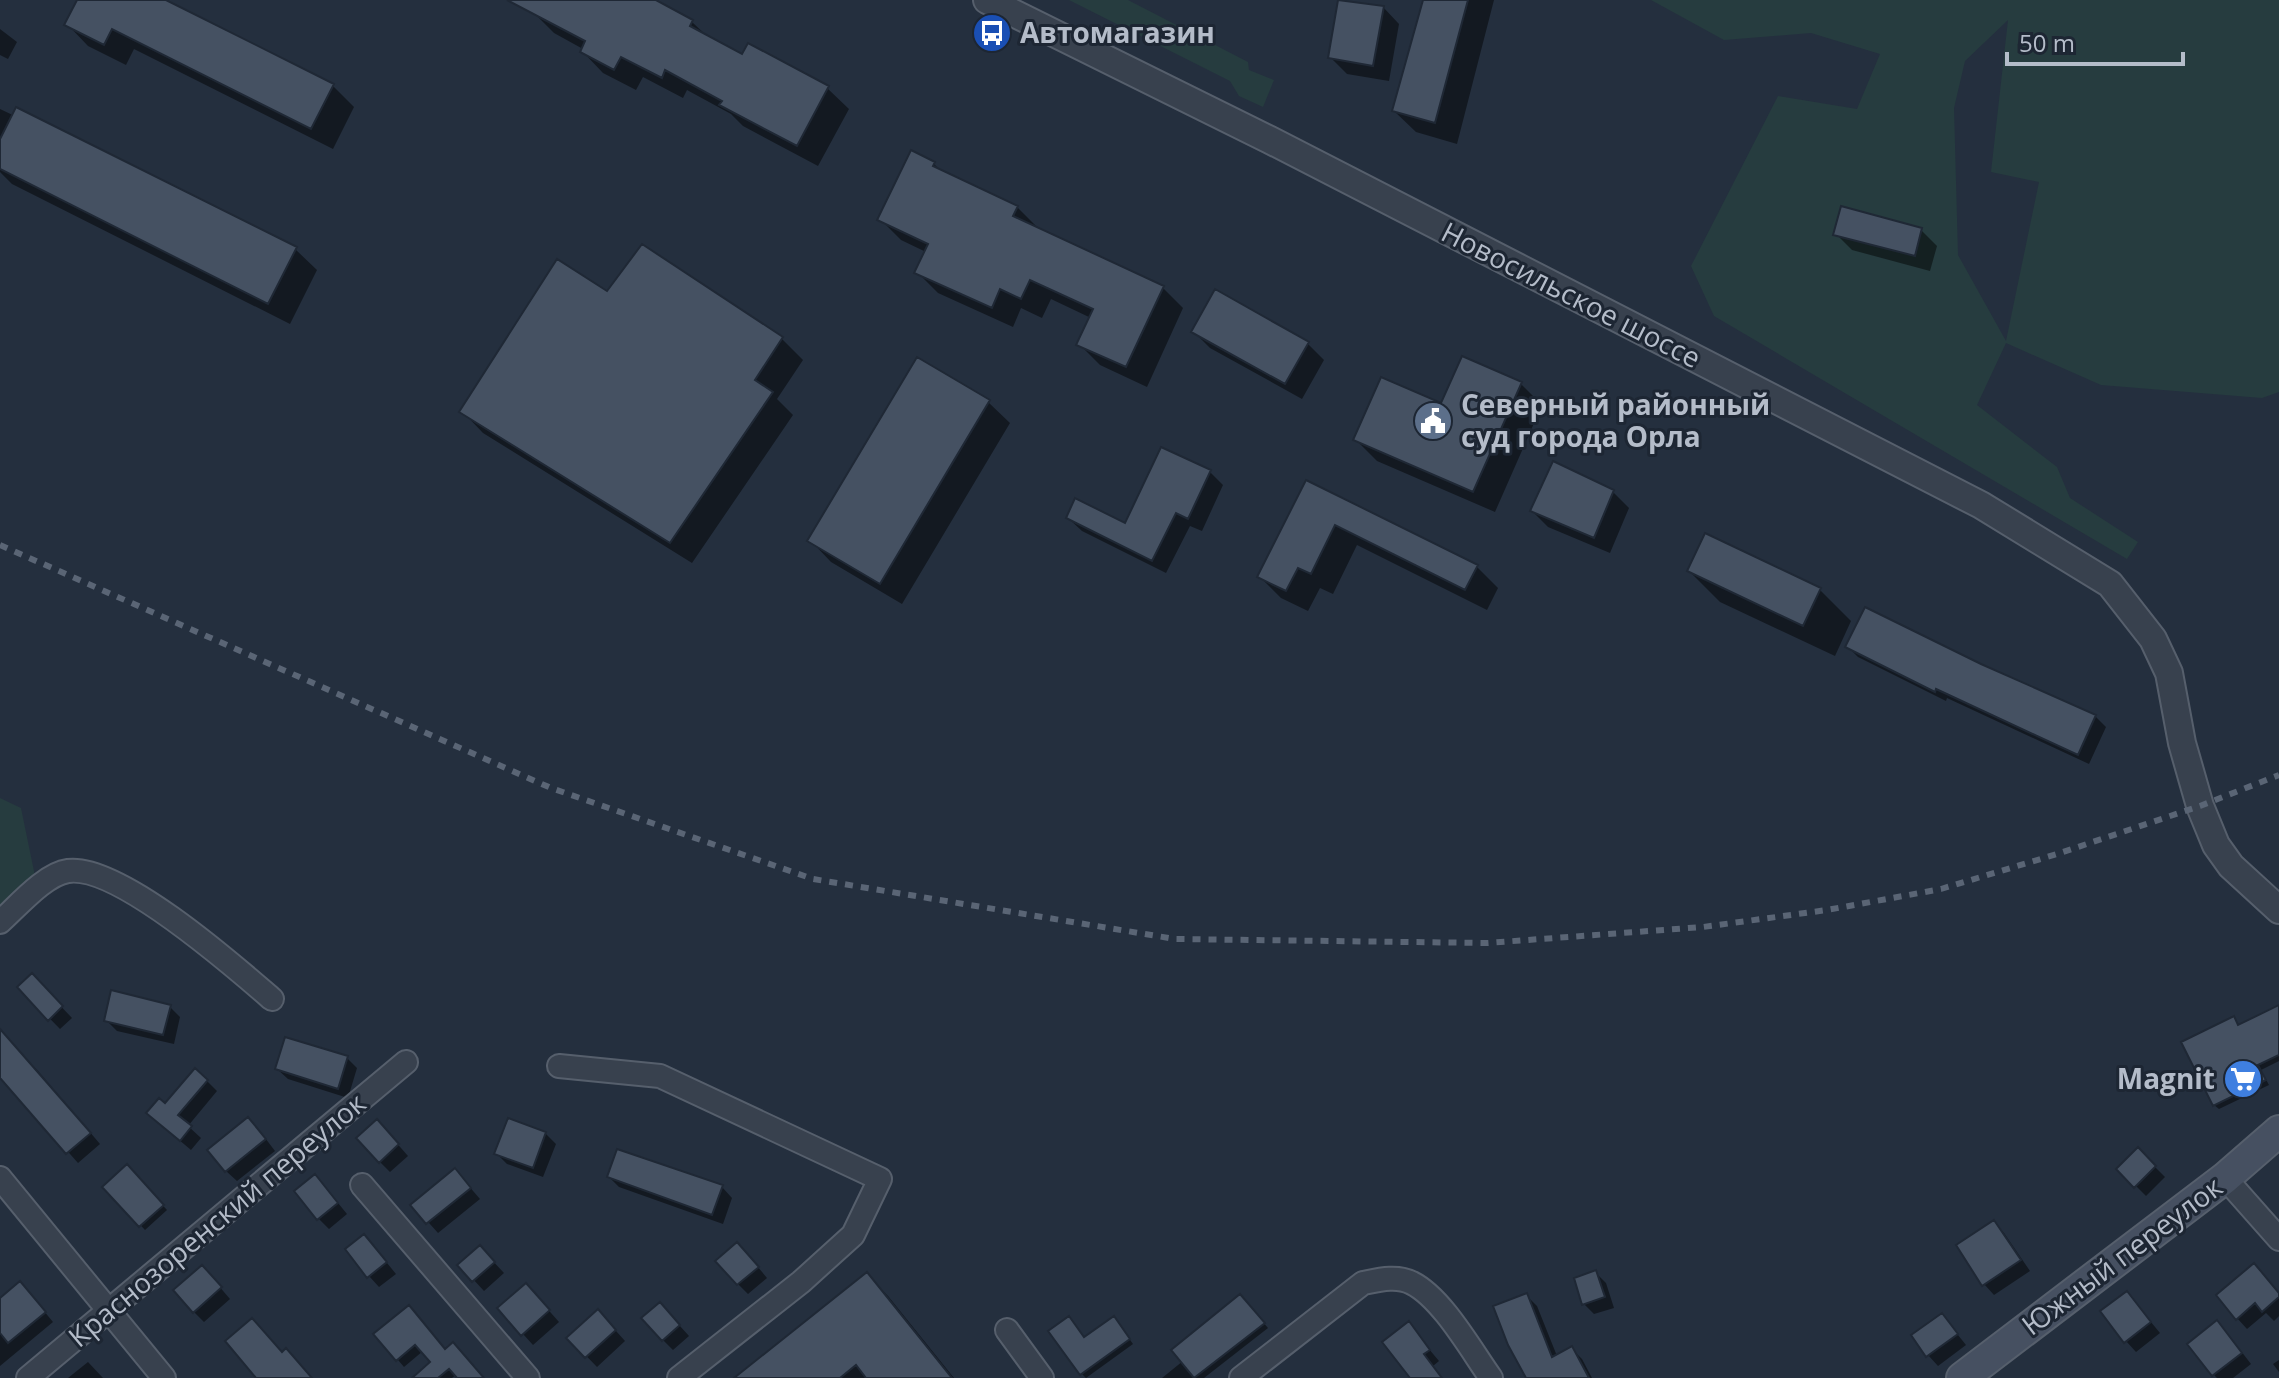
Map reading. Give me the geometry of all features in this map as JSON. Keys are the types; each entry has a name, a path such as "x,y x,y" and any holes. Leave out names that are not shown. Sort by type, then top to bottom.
{"main road":[{"name":"Южный переулок","path":"1962,1378 2225,1178 2279,1131"}],"street":[{"name":"Новосильское шоссе","path":"987,0 1270,140 1967,497 2110,584 2153,639 2169,673 2185,755 2200,806 2216,845 2231,866 2279,910"},
{"path":"0,922 42,884 64,871 85,870 121,887 202,938 272,999"},
{"name":"Краснозоренский переулок","path":"28,1378 406,1062"},
{"path":"559,1066 660,1076 880,1179 853,1235 801,1282 679,1378"},
{"path":"0,1178 164,1378"},
{"path":"2225,1178 2279,1239"},
{"path":"362,1185 528,1378"},
{"path":"1241,1378 1363,1283 1384,1278 1411,1282 1437,1304 1491,1378"},
{"path":"1007,1330 1042,1378"}],"green space":[{"path":"1069,0 1128,0 1248,62 1249,70 1274,80 1263,107 1239,96 1230,81"},
{"path":"1651,0 2279,0 2279,392 2262,398 2101,385 2006,343 1977,405 2057,467 2070,498 2138,542 2127,559 1714,316 1691,266 1778,96 1857,109 1880,54 1811,33 1724,40","holes":["2008,20 1991,172 2039,182 2006,341 1958,255 1954,108 1965,61"]},
{"path":"0,798 21,808 35,876 0,905"}],"building":[{"path":"77,0 166,0 334,84 311,129 112,29 104,45 64,25"},
{"path":"507,0 656,0 693,20 690,26 742,54 748,43 829,86 797,146 719,105 722,101 665,70 662,78 621,57 614,70 580,52 585,41"},
{"path":"1338,0 1384,6 1373,66 1328,58"},
{"path":"1423,0 1468,0 1435,123 1392,111"},
{"path":"16,107 297,247 268,304 0,169 0,139"},
{"path":"911,150 935,162 933,166 1018,206 1013,216 1164,286 1126,367 1076,345 1093,309 1030,280 1021,299 1000,289 992,308 914,273 928,244 877,220"},
{"path":"1841,206 1922,228 1915,256 1833,235"},
{"path":"642,244 783,337 755,380 773,392 670,543 459,412 557,259 607,291"},
{"path":"1215,289 1309,342 1285,384 1191,332"},
{"name":"Северный районный суд города Орла","path":"1462,356 1522,382 1473,492 1353,440 1381,377 1441,403"},
{"path":"917,357 990,400 880,584 807,541"},
{"path":"1161,447 1211,470 1188,519 1176,513 1152,561 1066,518 1075,498 1125,523"},
{"path":"1553,461 1614,490 1594,538 1530,511"},
{"path":"1306,480 1478,565 1465,590 1335,525 1311,574 1298,568 1286,591 1257,577"},
{"path":"1705,533 1821,588 1803,626 1687,571"},
{"path":"1865,607 1981,664 2096,715 2078,755 1936,689 1935,692 1845,647"},
{"path":"32,973 63,1006 48,1021 17,987"},
{"path":"111,990 171,1005 163,1035 104,1021"},
{"path":"2279,1005 2279,1055 2258,1065 2266,1080 2213,1106 2181,1042 2234,1016 2238,1025"},
{"path":"0,1029 91,1133 66,1154 0,1078"},
{"path":"285,1037 348,1056 338,1089 275,1069"},
{"path":"195,1068 208,1080 178,1115 192,1126 180,1141 146,1113 159,1098 165,1103"},
{"path":"248,1117 266,1139 225,1172 207,1150"},
{"path":"508,1118 546,1132 533,1168 494,1154"},
{"path":"377,1119 399,1144 379,1163 356,1138"},
{"path":"2138,1147 2156,1166 2134,1188 2116,1169"},
{"path":"617,1149 723,1185 712,1215 607,1177"},
{"path":"127,1164 164,1205 139,1227 102,1187"},
{"path":"455,1168 471,1188 426,1224 410,1205"},
{"path":"315,1174 338,1203 317,1220 294,1191"},
{"path":"1994,1220 2021,1260 1982,1286 1956,1245"},
{"path":"364,1234 387,1262 367,1278 345,1249"},
{"path":"737,1242 759,1267 737,1285 715,1261"},
{"path":"480,1245 495,1262 472,1282 457,1265"},
{"path":"2254,1263 2279,1297 2262,1312 2255,1303 2236,1320 2216,1295"},
{"path":"202,1265 222,1287 193,1313 173,1290"},
{"path":"1596,1270 1605,1297 1582,1305 1574,1278"},
{"path":"867,1272 952,1378 866,1378 856,1365 840,1378 734,1378"},
{"path":"20,1281 46,1312 8,1343 0,1333 0,1298"},
{"path":"526,1283 550,1310 521,1336 497,1308"},
{"path":"2127,1291 2151,1322 2124,1343 2100,1311"},
{"path":"1527,1293 1552,1357 1572,1346 1589,1378 1526,1378 1508,1345 1493,1306"},
{"path":"1240,1294 1265,1323 1194,1378 1171,1350"},
{"path":"660,1302 680,1325 662,1341 641,1318"},
{"path":"409,1305 445,1349 453,1342 484,1378 457,1378 449,1369 438,1378 412,1378 430,1362 415,1345 396,1361 373,1334"},
{"path":"598,1309 616,1330 585,1358 566,1338"},
{"path":"1942,1313 1958,1334 1926,1357 1911,1335"},
{"path":"1069,1316 1084,1337 1114,1316 1130,1339 1080,1375 1048,1331"},
{"path":"252,1318 282,1352 286,1348 312,1378 256,1378 225,1341"},
{"path":"2217,1320 2242,1353 2212,1376 2187,1344"},
{"path":"1409,1321 1430,1350 1424,1354 1442,1378 1410,1378 1382,1342"}],"railway":[{"path":"0,545 551,788 813,879 1175,939 1487,943 1703,927 1827,910 1941,889 2200,806 2279,775"}],"place":[{"name":"Автомагазин","path":"992,33"},
{"name":"Северный районный суд города Орла","path":"1433,421"},
{"name":"Magnit","path":"2243,1079"}]}
